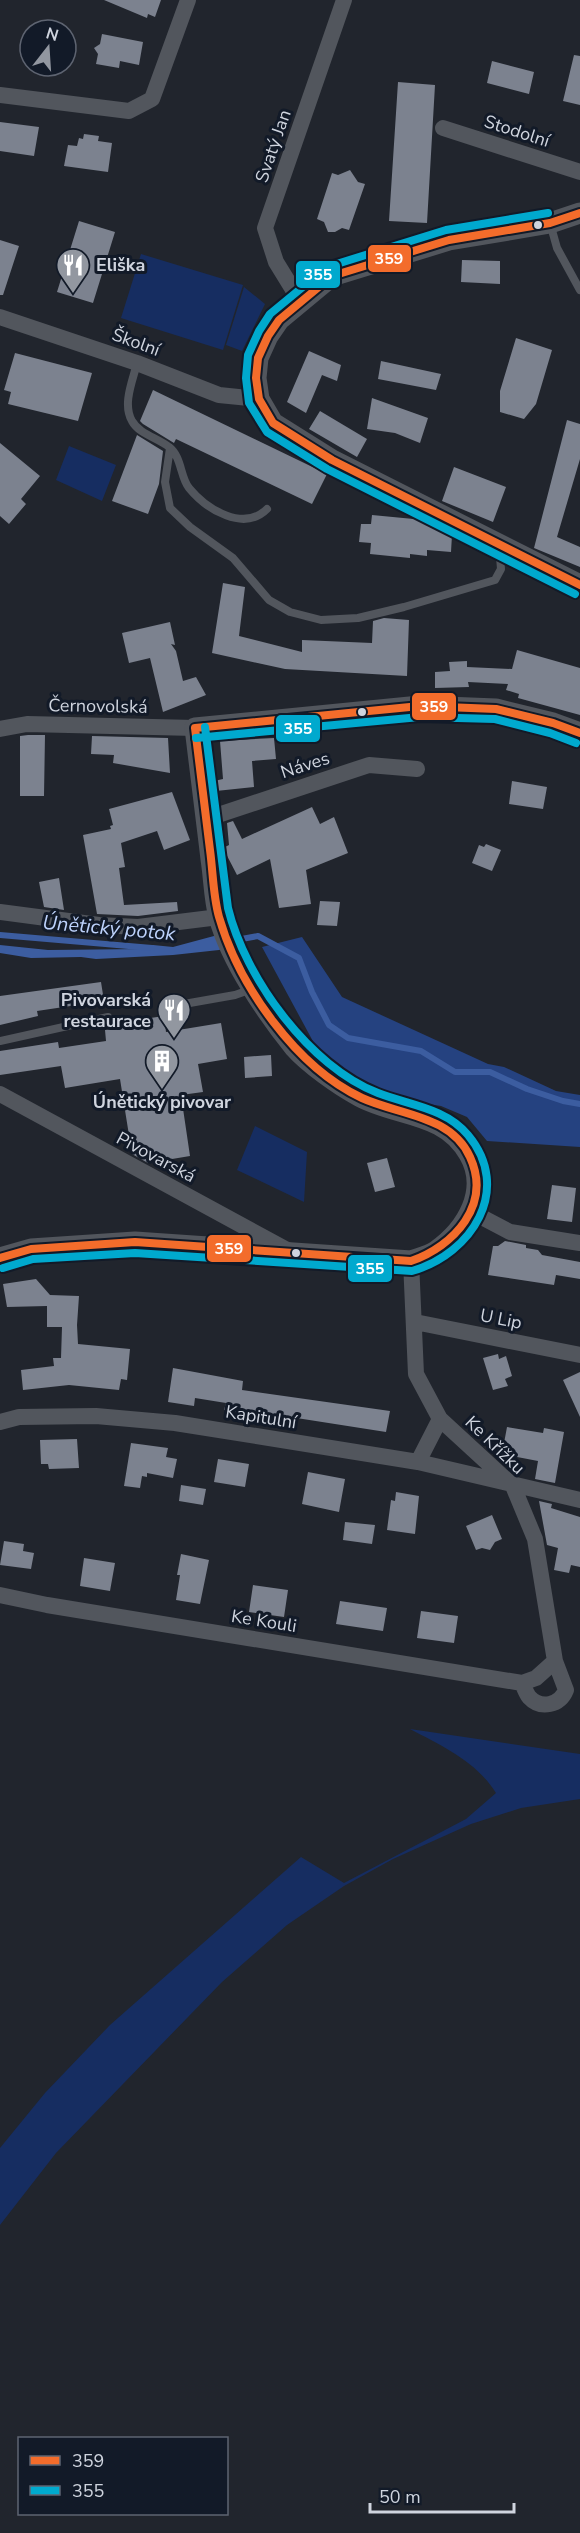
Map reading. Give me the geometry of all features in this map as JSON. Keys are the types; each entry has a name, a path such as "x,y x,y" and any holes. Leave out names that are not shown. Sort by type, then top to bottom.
{"street":[{"path":"0,95 129,111 152,99 188,0"},
{"name":"Svatý Jan","path":"300,301 276,262 265,228 344,0"},
{"name":"Stodolní","path":"443,128 580,172"},
{"path":"580,213 550,223 449,240 332,276 279,320 268,336 258,358 256,378 259,399 273,423 332,460 580,585"},
{"name":"Školní","path":"0,317 137,363 219,395 259,399"},
{"path":"0,1258 31,1249 135,1242 411,1261 435,1251 472,1212 477,1194 477,1176 470,1154 457,1137 442,1125 360,1096 329,1076 296,1048 253,988 234,953 219,917 195,728 420,706 496,709 553,723 580,733"},
{"name":"Černovolská","path":"0,729 27,724 195,728"},
{"name":"Náves","path":"206,819 369,765 417,769"},
{"path":"0,912 99,925 138,927 219,917"},
{"name":"Pivovarská","path":"0,1094 294,1253"},
{"path":"472,1212 510,1232 580,1244"},
{"name":"Ke Křížku","path":"411,1261 416,1374 440,1419 513,1486 535,1539 555,1661"},
{"name":"U Lip","path":"415,1322 580,1355"},
{"name":"Kapitulní","path":"0,1422 19,1417 107,1417 175,1424 418,1462 580,1500"},
{"path":"418,1462 440,1419"},
{"name":"Ke Kouli","path":"0,1596 522,1683"},
{"path":"555,1661 566,1690 562,1699 556,1704 545,1705 529,1697 522,1683 536,1678 555,1661"}],"lane":[{"path":"550,223 557,248 580,290"},
{"path":"137,363 127,403 132,421 151,438 170,448 182,467 187,486 204,502 227,516 244,520 259,518 267,509"},
{"path":"170,448 165,482 170,508 190,527 233,558 268,600 290,612 321,620 358,618 495,580 501,569 499,545"},
{"path":"167,1007 235,995 253,988"},
{"path":"0,1041 108,1017"}],"shaded area":[{"path":"141,254 243,285 223,350 121,318"},
{"path":"244,287 265,304 242,351 226,345"},
{"path":"69,446 116,465 102,501 56,480"},
{"path":"240,929 245,942 219,950 173,955 96,959 31,958 0,953 0,945 48,950 143,949 153,945 173,947"},
{"path":"302,937 342,997 488,1064 504,1067 556,1091 580,1095 580,1147 487,1141 467,1117 441,1106 389,1098 336,1065 315,1045 262,947"},
{"path":"255,1126 307,1152 304,1202 237,1170"},
{"path":"410,1729 580,1754 580,1799 521,1808 471,1824 393,1859 344,1886 287,1925 222,1982 56,2153 0,2225 0,2148 45,2093 110,2025 301,1857 344,1883 466,1819 496,1793 479,1772 468,1763 446,1748"}],"building":[{"path":"104,0 161,0 155,17 148,14 147,18"},
{"path":"102,34 143,42 139,65 120,61 119,68 96,64 98,54 94,48 100,44"},
{"path":"574,55 580,56 580,105 563,101"},
{"path":"492,61 534,72 529,94 487,83"},
{"path":"398,82 435,85 427,223 389,221"},
{"path":"0,122 39,127 34,156 0,151"},
{"path":"84,134 99,136 98,141 112,143 108,172 64,166 68,145 77,146 79,138 83,139"},
{"path":"350,170 358,182 365,184 349,230 342,228 335,232 328,232 324,222 317,219 332,173 338,175"},
{"path":"79,221 115,232 93,303 57,292"},
{"path":"0,240 19,246 3,295 0,295"},
{"path":"462,260 500,261 500,284 461,282"},
{"path":"516,338 552,350 536,404 524,419 500,412 500,391"},
{"path":"309,351 341,365 337,381 322,375 306,413 287,402"},
{"path":"15,353 92,373 78,421 8,404 11,392 4,390"},
{"path":"381,361 441,374 436,390 378,379"},
{"path":"153,390 327,474 312,504 176,439 174,443 143,424 140,421"},
{"path":"372,398 428,418 420,443 395,433 367,429"},
{"path":"320,411 367,439 357,457 309,429"},
{"path":"567,420 580,424 580,459 557,537 580,547 580,567 534,548"},
{"path":"137,435 163,451 159,484 148,514 112,501"},
{"path":"0,443 40,476 21,499 26,504 9,524 0,516"},
{"path":"454,467 506,487 493,522 442,501"},
{"path":"372,515 424,520 452,535 451,552 427,550 427,556 410,554 410,558 370,554 371,543 359,542 361,524 371,524"},
{"path":"223,583 245,587 239,636 302,652 302,640 372,643 373,621 384,618 409,620 407,676 285,669 212,653"},
{"path":"170,622 175,645 171,644 176,651 183,681 196,677 206,695 163,712 150,658 129,663 122,633"},
{"path":"517,650 580,668 580,715 518,698 519,694 506,690 508,684 468,682 469,687 435,688 435,672 450,671 449,662 467,661 467,667 512,669"},
{"path":"45,735 44,796 20,796 20,736"},
{"path":"92,736 168,738 170,773 113,763 114,755 91,754"},
{"path":"274,738 276,759 252,761 254,787 216,791 214,781 223,779 220,741"},
{"path":"512,781 547,787 543,809 509,804"},
{"path":"172,792 190,840 164,850 157,831 121,843 125,867 119,868 124,905 177,902 178,911 138,916 97,914 83,835 111,829 110,826 113,825 109,809"},
{"path":"312,807 320,824 334,817 348,853 306,870 311,904 279,908 270,859 237,875 223,848 229,845 227,823 233,821 242,839"},
{"path":"486,844 501,850 492,871 472,863 479,845 484,847"},
{"path":"59,878 64,910 44,907 39,882"},
{"path":"320,901 340,902 337,926 317,925"},
{"path":"101,982 104,1001 37,1011 38,1016 0,1025 0,996"},
{"name":"Únětický pivovar","path":"164,1016 166,1032 221,1023 227,1059 198,1064 203,1092 181,1095 190,1156 148,1163 132,1154 120,1079 65,1088 61,1066 0,1075 0,1051 58,1042 59,1048 106,1041 105,1030 138,1025 137,1020"},
{"path":"271,1055 272,1076 245,1078 244,1057"},
{"path":"387,1158 395,1187 375,1192 367,1163"},
{"path":"552,1185 576,1188 572,1222 547,1219"},
{"path":"505,1241 526,1245 526,1248 538,1250 542,1255 580,1262 580,1279 556,1275 554,1285 488,1275 493,1246 498,1246"},
{"path":"36,1279 50,1295 79,1296 78,1344 130,1349 127,1380 121,1379 119,1390 69,1385 23,1390 21,1370 54,1366 53,1358 61,1358 62,1327 47,1327 47,1306 7,1307 3,1284"},
{"path":"498,1354 499,1359 506,1356 512,1376 505,1379 508,1386 493,1390 483,1358"},
{"path":"173,1368 243,1381 242,1390 390,1411 386,1432 271,1414 271,1417 224,1410 226,1403 195,1398 194,1406 168,1402"},
{"path":"580,1372 580,1417 563,1380"},
{"path":"507,1427 543,1433 544,1428 564,1432 555,1483 535,1479 538,1461 502,1454"},
{"path":"77,1439 79,1468 49,1469 48,1464 41,1464 40,1440"},
{"path":"131,1443 168,1448 166,1457 177,1459 173,1478 147,1473 147,1477 142,1476 140,1488 124,1486"},
{"path":"218,1459 249,1464 245,1487 214,1482"},
{"path":"308,1472 345,1479 339,1512 302,1504"},
{"path":"181,1485 206,1489 203,1505 179,1501"},
{"path":"396,1492 419,1496 415,1534 387,1530 391,1500 395,1501"},
{"path":"539,1501 552,1504 551,1508 580,1517 580,1567 571,1565 569,1573 554,1570 558,1548 547,1545"},
{"path":"492,1515 502,1539 495,1542 490,1550 482,1548 476,1550 466,1526"},
{"path":"345,1522 375,1525 372,1544 343,1540"},
{"path":"4,1541 24,1544 23,1551 34,1553 31,1569 0,1565"},
{"path":"181,1554 209,1560 200,1604 176,1600"},
{"path":"84,1558 115,1563 110,1591 80,1586"},
{"path":"253,1585 288,1590 284,1617 249,1612"},
{"path":"340,1601 387,1608 383,1631 336,1624"},
{"path":"421,1611 458,1616 454,1643 417,1638"}],"waterway":[{"name":"Únětický potok","path":"0,935 152,948"},
{"name":"Únětický potok","path":"236,940 258,936 299,958 312,992 329,1025 348,1038 421,1051 455,1072 490,1072 527,1089 580,1104"}],"transit line":[{"name":"355","path":"548,213 446,230 327,267 270,314 248,355 246,378 249,403 267,432 327,469 575,594"},
{"name":"359","path":"580,213 550,223 449,240 332,276 279,320 268,336 258,358 256,378 259,399 273,423 332,460 580,585"},
{"name":"359","path":"195,728 420,706 496,709 553,723 580,733"},
{"name":"355","path":"196,738 420,717 495,719 550,733 576,743"},
{"name":"355","path":"3,1268 33,1259 135,1253 412,1271 452,1250 468,1235 479,1217 486,1197 487,1177 481,1156 468,1135 459,1126 438,1113 378,1093 328,1063 284,1017 249,963 228,908 205,727"},
{"name":"359","path":"0,1258 31,1249 135,1242 411,1261 427,1254 454,1234 465,1221 472,1207 476,1191 476,1175 470,1157 461,1143 437,1124 362,1098 338,1084 315,1066 273,1022 240,970 217,909 195,728"}],"place":[{"name":"Eliška","path":"73,294"},
{"name":"Pivovarská restaurace","path":"174,1039"},
{"name":"Únětický pivovar","path":"162,1090"}]}
